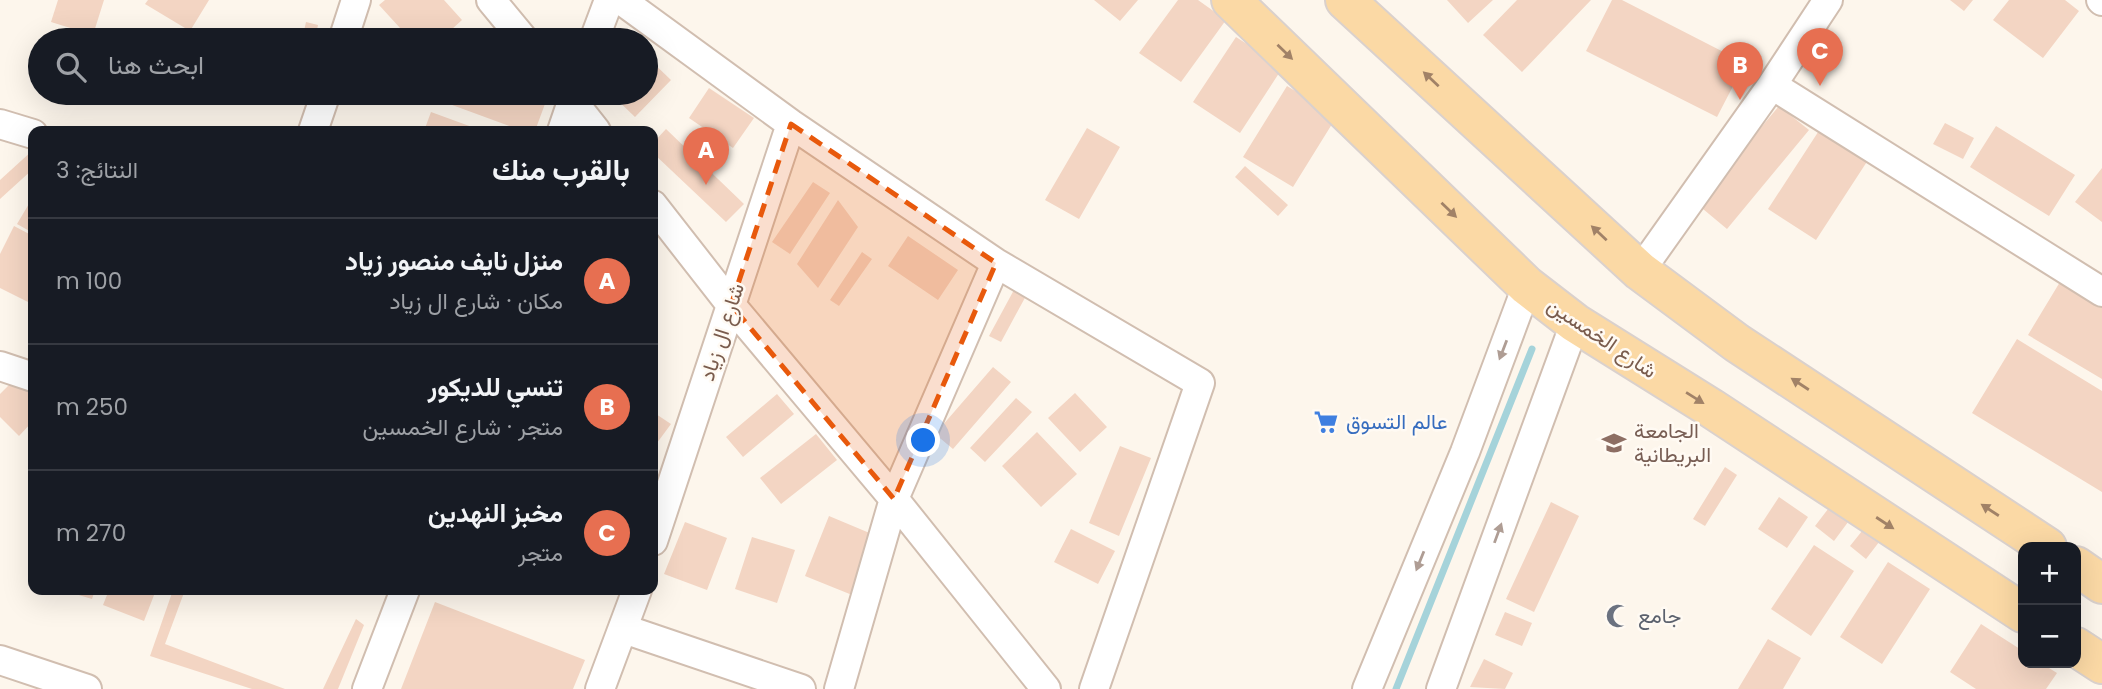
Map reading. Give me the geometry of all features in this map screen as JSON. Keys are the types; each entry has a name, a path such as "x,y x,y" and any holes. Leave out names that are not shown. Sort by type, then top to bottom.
{"main road":[{"path":"1345,0 1640,271 1737,343 2039,542"},
{"name":"شارع الخمسين","path":"1236,2 1527,286 1575,323 1711,408 2018,610"},
{"path":"2081,569 2102,584"},
{"path":"2081,650 2102,664"}],"street":[{"path":"347,28 356,0"},
{"path":"491,0 514,28"},
{"path":"598,28 609,0"},
{"path":"621,0 791,124 996,263 1200,383 1094,689"},
{"path":"1640,271 1772,85 1828,0"},
{"path":"1772,85 2102,292"},
{"path":"315,126 322,105"},
{"path":"563,126 568,105"},
{"path":"578,105 593,126"},
{"path":"0,124 28,132"},
{"name":"شارع ال زياد","path":"658,526 791,124"},
{"path":"658,211 730,305 894,499 1046,689"},
{"path":"839,689 894,499 996,263"},
{"path":"1367,689 1465,452 1527,286"},
{"path":"1441,689 1575,323"},
{"path":"0,366 28,375"},
{"path":"367,689 403,595"},
{"path":"600,689 635,595"},
{"path":"624,629 801,689"},
{"path":"0,660 57,684 87,689"}],"highlighted area":[{"path":"791,124 996,263 894,499 731,305"}],"building":[{"path":"58,0 104,0 95,28 70,28 51,22"},
{"path":"148,0 209,0 192,28 185,28 145,4"},
{"path":"385,0 444,0 462,20 453,28 400,28 379,5"},
{"path":"1094,0 1138,0 1120,21"},
{"path":"1178,0 1198,0 1226,20 1181,82 1139,53"},
{"path":"1447,0 1493,0 1468,23"},
{"path":"1517,0 1591,0 1522,72 1483,35"},
{"path":"1612,0 1622,0 1745,63 1717,117 1586,51"},
{"path":"1950,0 1973,0 1964,11"},
{"path":"2009,0 2065,0 2079,11 2043,58 1993,20"},
{"path":"306,22 318,25 317,28 305,28"},
{"path":"1236,37 1283,67 1240,133 1193,102"},
{"path":"658,68 671,80 658,93"},
{"path":"1287,86 1337,116 1293,187 1243,157"},
{"path":"709,88 754,118 733,148 689,118"},
{"path":"452,105 545,105 537,126 509,126"},
{"path":"622,105 647,105 635,117"},
{"path":"1779,106 1809,130 1727,229 1697,204"},
{"path":"431,112 469,126 426,126"},
{"path":"1945,123 1974,138 1963,159 1933,144"},
{"path":"1822,126 1870,157 1816,240 1768,209"},
{"path":"1996,126 2075,175 2049,216 1970,167"},
{"path":"1087,128 1120,147 1079,219 1045,200"},
{"path":"666,129 744,204 726,222 658,158 658,138"},
{"path":"28,155 28,174 0,199 0,180"},
{"path":"1245,166 1288,205 1278,216 1235,177"},
{"path":"2102,168 2102,222 2075,202"},
{"path":"813,182 830,193 790,254 772,242"},
{"path":"838,200 858,227 818,288 797,264"},
{"path":"28,205 28,230 17,224"},
{"path":"14,226 28,233 28,302 0,288 0,254"},
{"path":"908,236 958,270 938,300 888,266"},
{"path":"862,252 872,259 839,306 830,300"},
{"path":"2063,277 2102,301 2102,379 2028,335"},
{"path":"1015,288 1027,294 1001,342 989,336"},
{"path":"2017,339 2102,391 2102,492 1972,413"},
{"path":"993,367 1011,382 953,449 935,434"},
{"path":"16,378 28,390 28,426 19,436 0,417 0,394"},
{"path":"1075,393 1107,427 1080,452 1048,418"},
{"path":"777,394 794,414 743,457 726,437"},
{"path":"1016,398 1032,412 985,462 970,448"},
{"path":"658,415 671,424 658,442"},
{"path":"1037,432 1077,474 1041,507 1002,466"},
{"path":"816,434 837,460 781,504 760,478"},
{"path":"1120,446 1151,458 1119,536 1089,523"},
{"path":"1725,467 1737,475 1705,526 1693,519"},
{"path":"1779,497 1808,517 1787,548 1758,529"},
{"path":"1835,500 1854,514 1834,541 1815,526"},
{"path":"1551,502 1579,516 1534,612 1506,599"},
{"path":"829,516 891,542 867,601 805,576"},
{"path":"1870,521 1886,533 1866,559 1850,546"},
{"path":"685,522 727,538 707,590 664,574"},
{"path":"1071,529 1115,551 1098,584 1054,562"},
{"path":"752,537 795,550 777,603 735,589"},
{"path":"1814,545 1854,571 1811,636 1771,609"},
{"path":"1888,562 1930,589 1882,664 1840,637"},
{"path":"107,595 154,595 144,621 103,605"},
{"path":"171,595 183,595 165,644 285,689 252,689 150,656"},
{"path":"435,602 585,660 573,689 401,689"},
{"path":"1505,612 1532,623 1522,646 1495,635"},
{"path":"356,619 364,625 338,689 323,689"},
{"path":"1981,624 2018,648 2018,668 2049,668 2057,673 2046,689 1976,689 1950,672"},
{"path":"1768,639 1801,658 1783,689 1738,689"},
{"path":"1484,659 1513,673 1505,689 1470,687"}],"waterway":[{"path":"1396,689 1532,349"}],"place":[{"name":"مخبز النهدين","path":"1820,86"},
{"name":"تنسي للديكور","path":"1740,100"},
{"name":"منزل نايف منصور زياد","path":"706,185"},
{"name":"عالم التسوق","path":"1326,422"},
{"name":"الجامعة البريطانية","path":"1614,443"},
{"name":"جامع","path":"1618,616"}]}
